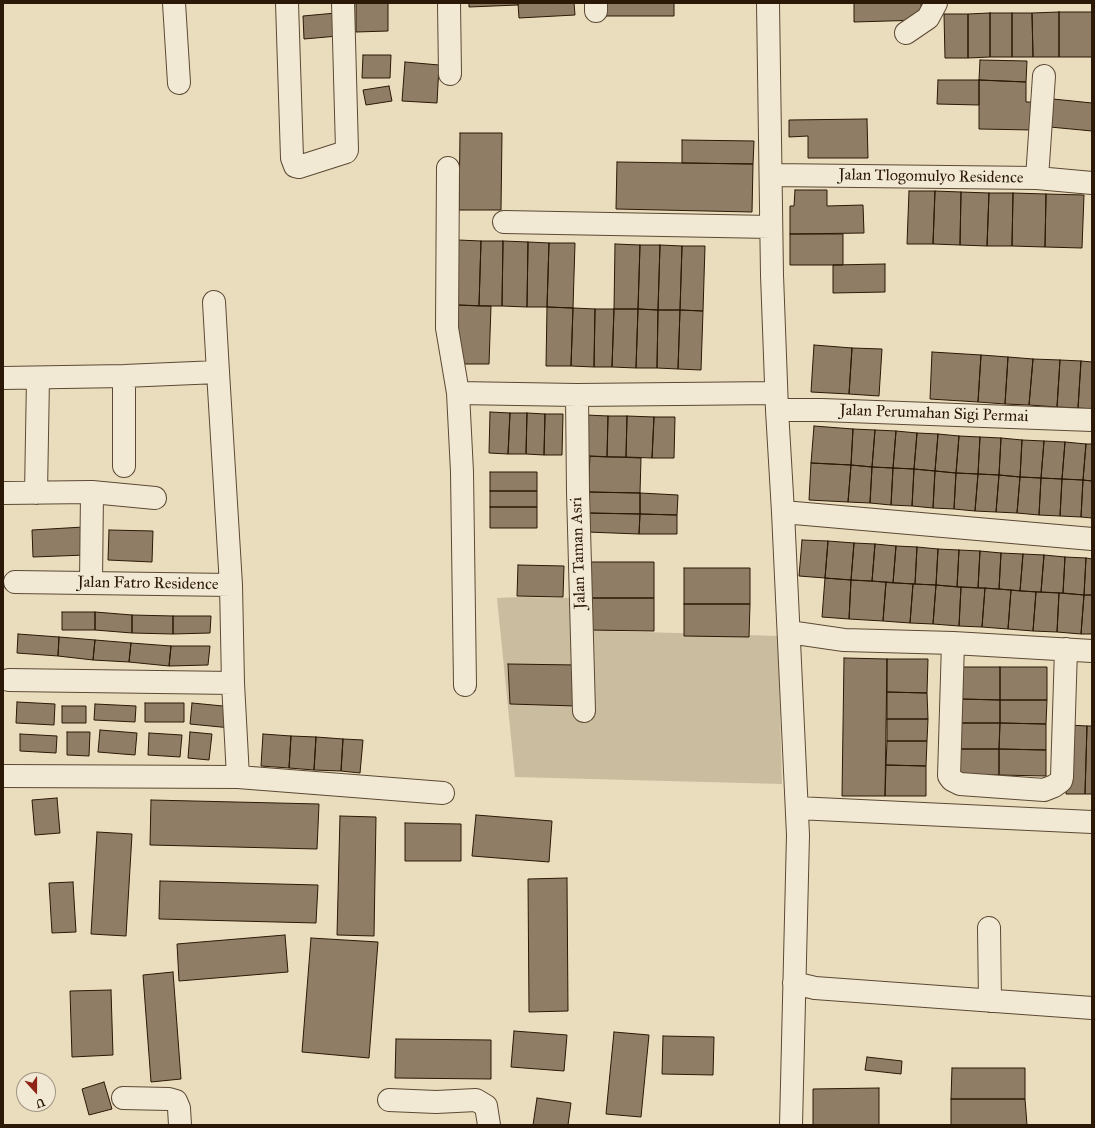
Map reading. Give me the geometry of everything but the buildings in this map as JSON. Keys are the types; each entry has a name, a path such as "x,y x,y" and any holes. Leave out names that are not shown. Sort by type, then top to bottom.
{"street":[{"path":"174,3 179,83"},
{"path":"287,3 292,158 295,166 299,167 346,152 343,3"},
{"path":"449,3 450,74"},
{"path":"768,3 771,227 776,402 783,512 798,835 791,1125"},
{"path":"906,33 928,18 936,3"},
{"path":"1037,178 1044,76"},
{"path":"448,168 447,328 458,393 462,472 465,685"},
{"name":"Jalan Tlogomulyo Residence","path":"771,175 1037,178 1092,183"},
{"path":"504,222 771,227"},
{"path":"214,302 231,585"},
{"path":"3,378 124,376 218,372"},
{"path":"124,376 124,466"},
{"path":"36,493 38,378"},
{"path":"458,393 577,395 776,402"},
{"name":"Jalan Taman Asri","path":"577,395 584,711"},
{"name":"Jalan Perumahan Sigi Permai","path":"776,402 822,410 1092,420"},
{"path":"91,583 92,492"},
{"path":"3,493 92,492 155,498"},
{"path":"783,512 1092,539"},
{"name":"Jalan Fatro Residence","path":"15,582 231,585 233,683 238,778"},
{"path":"789,632 844,640 953,643 1092,651"},
{"path":"953,643 949,776 952,780 960,784 1044,790 1061,781 1062,777 1066,649"},
{"path":"8,680 233,683"},
{"path":"3,776 238,778 443,793"},
{"path":"797,808 1092,822"},
{"path":"989,928 990,1001"},
{"path":"794,983 815,988 1092,1008"},
{"path":"123,1098 169,1099 176,1101 179,1108 180,1125"},
{"path":"389,1100 436,1102 476,1100 486,1106 489,1125"}],"shaded area":[{"path":"497,598 575,598 574,630 778,636 782,784 515,777"}]}
